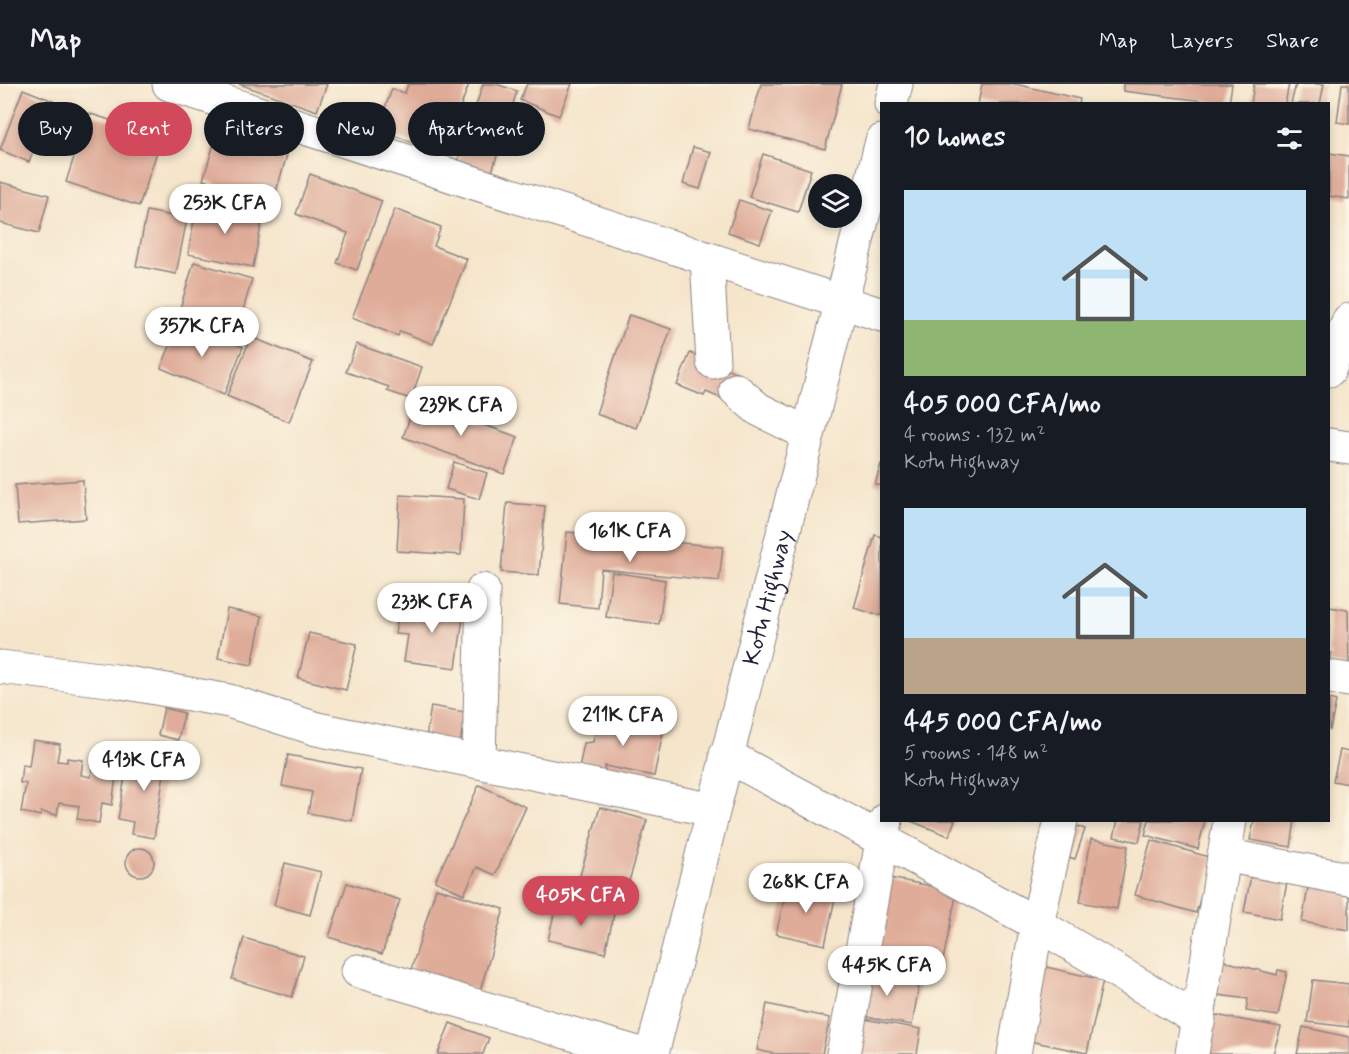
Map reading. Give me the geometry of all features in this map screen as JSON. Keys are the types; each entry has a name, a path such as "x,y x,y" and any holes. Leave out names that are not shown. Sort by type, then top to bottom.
{"street":[{"path":"169,84 880,314"},
{"path":"892,102 896,84"},
{"name":"Kotu Highway","path":"652,1054 880,149"},
{"path":"707,259 713,362"},
{"path":"1330,368 1349,320"},
{"path":"736,390 758,409 808,434"},
{"path":"1330,445 1349,448"},
{"path":"478,761 483,590"},
{"path":"0,667 117,681 229,701 317,729 712,810"},
{"path":"1330,677 1349,680"},
{"path":"726,755 884,830 1199,1020"},
{"path":"1014,1054 1037,924 1061,822"},
{"path":"1192,1054 1230,822"},
{"path":"843,1054 884,830"},
{"path":"1224,855 1349,879"},
{"path":"358,971 641,1054"}],"building":[{"path":"239,84 327,84 320,102 316,102 316,111 304,106 304,102 291,102"},
{"path":"408,84 469,84 462,102 408,102 408,141 396,136 396,102 387,102 392,89 405,93"},
{"path":"483,84 496,84 517,91 514,102 477,102"},
{"path":"527,84 572,84 559,116 545,110 545,102 520,100"},
{"path":"761,84 842,84 825,149 749,129"},
{"path":"982,84 1015,84 1080,99 1079,102 978,102"},
{"path":"1123,84 1232,84 1229,102 1123,91"},
{"path":"1254,84 1289,84 1285,102 1251,102"},
{"path":"1296,84 1324,84 1320,102 1292,102"},
{"path":"1342,84 1349,84 1349,124 1337,122"},
{"path":"23,89 53,101 53,102 18,102"},
{"path":"18,102 18,156 31,156 29,162 0,150"},
{"path":"93,115 105,119 105,156 156,156 139,206 66,182 74,156 93,156"},
{"path":"693,147 711,152 700,189 683,184"},
{"path":"1330,153 1349,156 1349,199 1330,196"},
{"path":"763,154 811,170 798,212 749,197"},
{"path":"210,156 287,156 273,202 203,180"},
{"path":"460,156 497,156 491,175 457,164"},
{"path":"310,174 382,201 357,270 337,263 348,233 296,214"},
{"path":"0,182 49,195 39,233 0,223"},
{"path":"739,200 772,211 760,243 728,232"},
{"path":"197,203 263,216 253,267 188,254"},
{"path":"395,209 441,227 434,246 467,259 433,344 400,331 398,336 352,318"},
{"path":"147,211 187,219 176,274 136,266"},
{"path":"194,262 252,279 237,332 178,315"},
{"path":"629,315 671,329 636,428 596,414"},
{"path":"180,321 243,347 224,395 161,368"},
{"path":"251,337 313,362 289,422 227,396"},
{"path":"356,344 422,367 411,399 387,391 389,387 346,372"},
{"path":"690,353 742,375 730,402 706,392 704,396 677,385"},
{"path":"416,401 518,437 504,474 403,437"},
{"path":"454,462 487,473 479,499 446,489"},
{"path":"880,467 880,485 875,484"},
{"path":"83,480 86,519 18,524 15,485"},
{"path":"400,495 464,499 461,555 397,551"},
{"path":"507,503 545,506 539,575 501,572"},
{"path":"567,532 723,547 719,581 601,569 598,608 560,604"},
{"path":"875,535 880,536 880,615 854,608"},
{"path":"612,572 665,580 659,624 606,617"},
{"path":"408,602 464,610 456,668 404,661 408,635 395,634 398,616 406,617"},
{"path":"1330,607 1348,610 1349,666 1330,663 1332,653 1330,652"},
{"path":"227,609 262,616 252,665 218,658"},
{"path":"309,633 357,644 346,690 298,678"},
{"path":"1330,699 1336,701 1330,730"},
{"path":"431,706 465,712 460,743 426,738"},
{"path":"164,708 184,713 178,740 158,735"},
{"path":"599,715 664,728 654,776 605,766 604,773 579,768 584,743 593,742"},
{"path":"33,740 60,744 57,761 67,762 67,758 83,760 81,775 91,777 93,766 117,770 112,805 102,803 99,823 77,819 79,806 59,803 57,815 41,812 41,816 21,812 26,783 20,783 22,765 29,766"},
{"path":"146,746 156,747 155,752 167,754 154,838 131,834 133,822 118,819 125,776 133,777 136,750 145,752"},
{"path":"1340,750 1349,752 1349,784 1333,781"},
{"path":"288,755 361,769 352,821 308,813 312,792 282,786"},
{"path":"479,785 526,807 495,875 477,867 464,894 435,881"},
{"path":"600,807 647,820 623,902 576,889"},
{"path":"913,822 954,822 949,836"},
{"path":"1118,822 1144,822 1139,842 1114,837"},
{"path":"1148,822 1205,822 1198,849 1145,835"},
{"path":"1254,822 1295,822 1291,847 1250,840"},
{"path":"1067,823 1085,829 1075,859 1057,853"},
{"path":"1091,839 1128,846 1117,909 1080,902"},
{"path":"1151,840 1212,858 1196,913 1135,895"},
{"path":"140,848 150,852 154,862 150,872 140,876 130,872 126,862 130,852"},
{"path":"285,863 321,872 310,915 274,905"},
{"path":"1252,870 1288,877 1280,919 1244,912"},
{"path":"879,876 957,891 941,970 864,955"},
{"path":"1309,882 1349,890 1349,930 1302,922"},
{"path":"347,883 400,900 382,954 329,937"},
{"path":"788,884 836,894 825,945 776,934"},
{"path":"436,888 504,909 480,991 411,970"},
{"path":"557,901 614,914 605,953 548,940"},
{"path":"244,938 304,956 292,997 232,979"},
{"path":"1224,961 1277,975 1278,970 1287,972 1278,1016 1246,1011 1248,999 1218,995"},
{"path":"1042,966 1103,980 1087,1053 1025,1040"},
{"path":"863,969 920,980 912,1025 855,1015"},
{"path":"1313,980 1349,984 1349,1027 1307,1022"},
{"path":"767,1004 830,1018 822,1054 775,1054 757,1050"},
{"path":"1215,1015 1281,1027 1273,1054 1208,1054"},
{"path":"853,1017 921,1029 917,1054 846,1054"},
{"path":"450,1023 489,1038 483,1054 438,1054"},
{"path":"1303,1027 1349,1037 1349,1054 1297,1054"}]}
